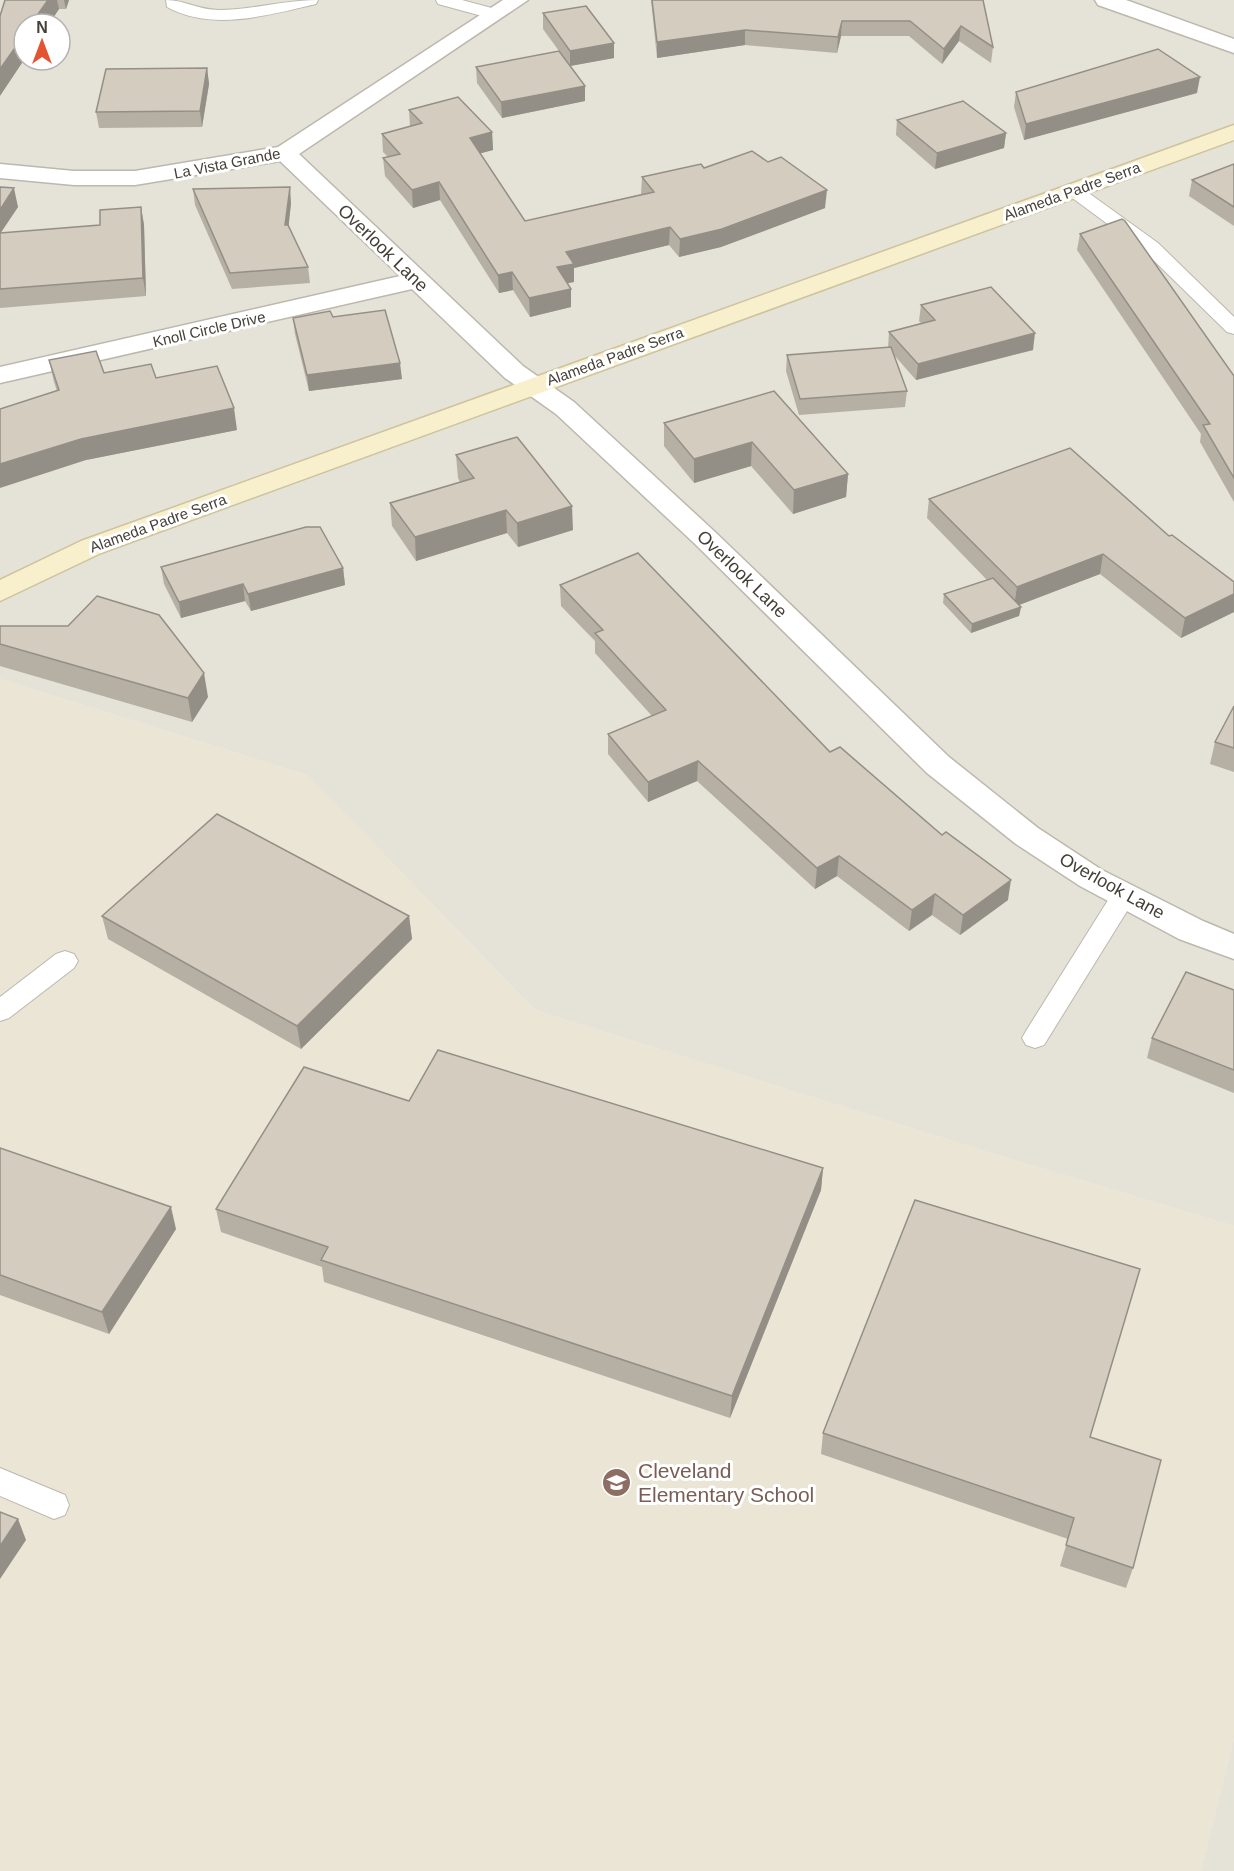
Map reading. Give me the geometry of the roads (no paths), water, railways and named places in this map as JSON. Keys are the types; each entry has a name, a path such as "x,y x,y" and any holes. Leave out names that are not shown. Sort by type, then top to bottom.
{"street":[{"name":"La Vista Grande","path":"0,171 74,178 135,178 219,166 285,153 517,0"},
{"path":"1106,0 1234,46"},
{"name":"Alameda Padre Serra","path":"0,592 91,547 1234,132"},
{"name":"Overlook Lane","path":"285,153 514,372 565,408 704,537 938,765 1027,836 1091,878 1191,930 1234,947"},
{"name":"Knoll Circle Drive","path":"0,375 417,280"}],"lane":[{"path":"174,0 180,9 196,13 220,14 243,13 310,0"},
{"path":"444,0 493,14"},
{"path":"1073,190 1151,247 1234,328"},
{"path":"1035,1038 1124,895"},
{"path":"0,1011 65,961"},
{"path":"0,1482 54,1505"}],"place":[{"name":"Cleveland Elementary School","path":"617,1482"}]}
